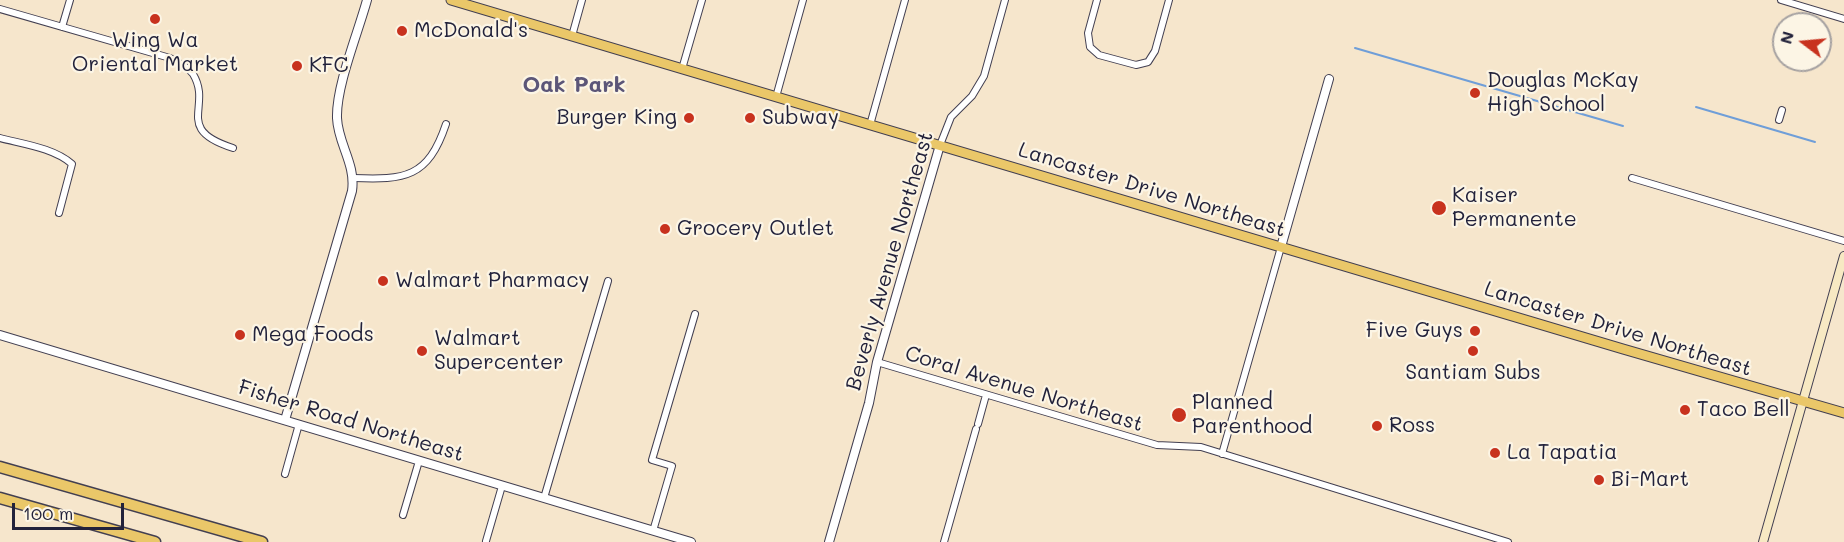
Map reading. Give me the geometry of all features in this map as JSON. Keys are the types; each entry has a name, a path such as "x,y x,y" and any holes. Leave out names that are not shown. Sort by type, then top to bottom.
{"highway":[{"path":"0,467 262,542"},
{"path":"0,498 154,542"}],"main road":[{"name":"Lancaster Drive Northeast","path":"451,0 1844,413"},
{"path":"1763,542 1844,256"}],"street":[{"path":"62,27 70,0"},
{"path":"285,420 351,191 352,169 338,126 337,106 340,87 367,0"},
{"path":"572,36 582,0"},
{"path":"682,69 702,0"},
{"path":"776,97 803,0"},
{"path":"870,125 905,0"},
{"name":"Beverly Avenue Northeast","path":"829,542 869,403 877,362 940,145 951,117 972,96 984,76 1005,0"},
{"path":"1097,0 1088,33 1090,47 1099,54 1136,66 1143,65 1153,57 1169,0"},
{"path":"1781,0 1844,19"},
{"path":"0,9 170,58 192,73 198,85 198,123 206,135 217,143 233,148"},
{"path":"1222,454 1329,79"},
{"path":"1779,120 1782,110"},
{"path":"353,178 398,177 420,169 435,152 446,124"},
{"path":"0,138 52,153 67,159 72,164 59,213"},
{"path":"1632,178 1844,241"},
{"path":"544,498 608,281"},
{"path":"653,531 672,466 652,460 695,314"},
{"name":"Fisher Road Northeast","path":"0,335 691,542"},
{"name":"Coral Avenue Northeast","path":"877,362 1157,446 1196,446 1509,542"},
{"path":"944,542 986,395"},
{"path":"285,474 300,424"},
{"path":"403,515 419,461"},
{"path":"486,541 502,486"}],"waterway":[{"path":"1355,48 1623,126"},
{"path":"1696,107 1815,142"}],"place":[{"name":"Wing Wa Oriental Market","path":"155,19"},
{"name":"McDonald's","path":"402,31"},
{"name":"KFC","path":"297,66"},
{"name":"Douglas McKay High School","path":"1475,93"},
{"name":"Burger King","path":"689,118"},
{"name":"Subway","path":"750,118"},
{"name":"Kaiser Permanente","path":"1439,208"},
{"name":"Grocery Outlet","path":"665,229"},
{"name":"Walmart Pharmacy","path":"383,281"},
{"name":"Five Guys","path":"1475,331"},
{"name":"Mega Foods","path":"240,335"},
{"name":"Walmart Supercenter","path":"422,351"},
{"name":"Santiam Subs","path":"1473,351"},
{"name":"Taco Bell","path":"1685,410"},
{"name":"Planned Parenthood","path":"1179,415"},
{"name":"Ross","path":"1377,426"},
{"name":"La Tapatia","path":"1495,453"},
{"name":"Bi-Mart","path":"1599,480"}],"district":[{"name":"Oak Park","path":"574,85"}]}
